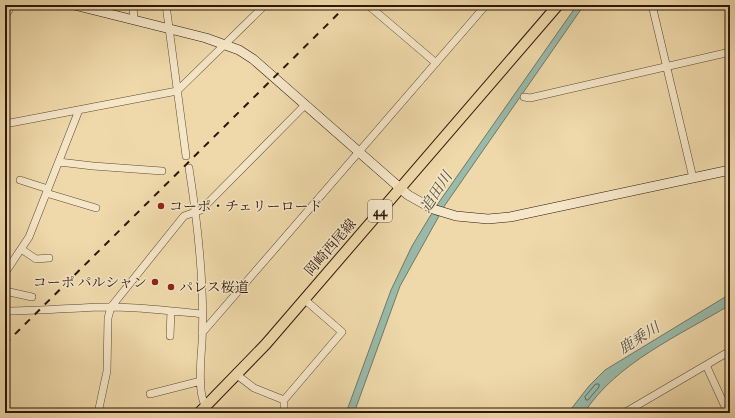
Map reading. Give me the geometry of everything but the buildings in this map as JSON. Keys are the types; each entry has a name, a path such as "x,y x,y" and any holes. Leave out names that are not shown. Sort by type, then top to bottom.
{"main road":[{"name":"岡崎西尾線","path":"202,410 237,375 304,299 558,5"}],"street":[{"path":"5,16 12,5"},
{"path":"74,5 169,29 239,50 253,60 400,189 433,209 444,213 466,218 500,218 730,170"},
{"path":"133,5 134,20"},
{"path":"166,5 186,156"},
{"path":"5,124 177,91 265,5"},
{"path":"368,5 436,63"},
{"path":"202,333 486,5"},
{"path":"652,5 693,178"},
{"path":"524,97 530,98 730,52"},
{"path":"98,413 107,370 108,318 111,307 184,216 203,209 305,105"},
{"path":"5,273 29,238 79,110"},
{"path":"58,162 162,171"},
{"path":"189,168 196,212 203,314 201,381 203,401 202,410"},
{"path":"20,180 96,208"},
{"path":"21,249 36,259 49,258"},
{"path":"5,291 32,297"},
{"path":"284,413 284,400 342,332 304,299"},
{"path":"5,311 51,311 111,307 203,314"},
{"path":"170,336 171,311"},
{"path":"624,413 730,351"},
{"path":"706,365 728,413"},
{"path":"237,375 254,388 284,400"},
{"path":"150,394 201,381"}],"water":[{"path":"577,5 584,5 443,208 437,205"},
{"path":"432,213 439,216 400,286 354,413 346,413 391,290 412,246"},
{"path":"730,294 730,305 670,339 631,365 613,379 597,395 584,413 568,413 589,386 605,370"}],"railway":[{"path":"5,344 347,5"}],"place":[{"name":"コーポ・チェリーロード","path":"161,206"},
{"name":"コーポ パルシャン","path":"155,282"},
{"name":"パレス桜道","path":"171,287"}],"water label":[{"name":"追田川","path":"436,192"},
{"name":"鹿乗川","path":"639,338"}]}
